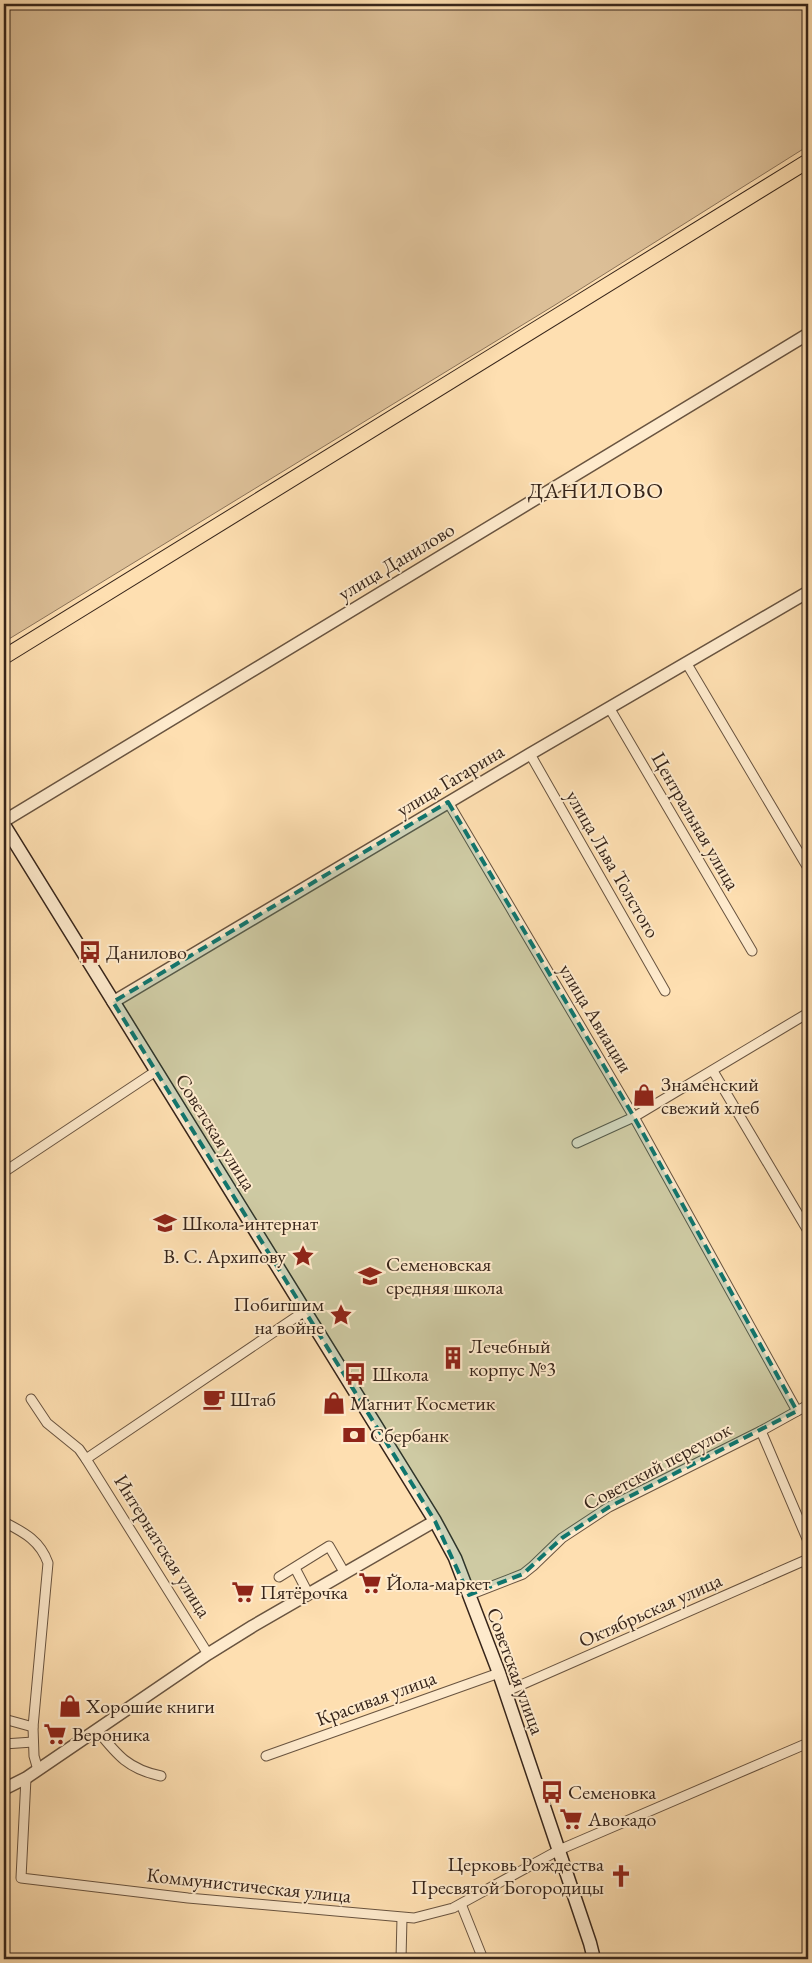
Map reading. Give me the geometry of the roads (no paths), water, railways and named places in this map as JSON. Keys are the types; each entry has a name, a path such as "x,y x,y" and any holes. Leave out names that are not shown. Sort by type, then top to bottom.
{"main road":[{"path":"4,657 808,161"},
{"name":"Советская улица","path":"4,825 435,1521 455,1558 505,1692 594,1959"}],"street":[{"name":"улица Данилово","path":"4,821 808,334"},
{"name":"улица Гагарина","path":"113,1002 448,802 808,592"},
{"path":"687,664 808,868"},
{"name":"Центральная улица","path":"610,709 752,951"},
{"name":"улица Льва Толстого","path":"530,754 665,991"},
{"name":"улица Авиации","path":"448,802 634,1117 797,1411"},
{"path":"577,1144 634,1117 808,1014"},
{"path":"4,1172 156,1071"},
{"path":"713,1071 808,1231"},
{"path":"86,1459 305,1311"},
{"name":"Интернатская улица","path":"32,1399 47,1423 79,1450 86,1459 208,1654"},
{"path":"761,1431 808,1405"},
{"name":"Советский переулок","path":"469,1595 522,1574 562,1538 609,1507 761,1431 808,1541"},
{"path":"4,1789 26,1778 208,1654 308,1592 435,1521"},
{"path":"4,1522 31,1536 44,1552 48,1563 32,1727 32,1742 38,1770"},
{"path":"279,1577 328,1546 344,1572"},
{"name":"Октябрьская улица","path":"505,1692 808,1559"},
{"path":"295,1568 308,1592"},
{"name":"Красивая улица","path":"266,1756 498,1674"},
{"path":"4,1719 32,1727"},
{"path":"97,1730 115,1753 130,1765 149,1774 161,1776"},
{"path":"4,1744 32,1742"},
{"name":"Коммунистическая улица","path":"26,1778 21,1878 188,1898 402,1918 431,1915 461,1904 559,1850 808,1743"},
{"path":"461,1904 482,1959"},
{"path":"401,1959 402,1918"}],"place":[{"name":"Данилово","path":"90,952"},
{"name":"Знаменский свежий хлеб","path":"644,1095"},
{"name":"Школа-интернат","path":"165,1223"},
{"name":"В. С. Архипову","path":"303,1256"},
{"name":"Семеновская средняя школа","path":"370,1276"},
{"name":"Побигшим на войне","path":"341,1315"},
{"name":"Лечебный корпус №3","path":"453,1358"},
{"name":"Школа","path":"355,1374"},
{"name":"Штаб","path":"214,1399"},
{"name":"Магнит Косметик","path":"334,1403"},
{"name":"Сбербанк","path":"354,1435"},
{"name":"Йола-маркет","path":"370,1583"},
{"name":"Пятёрочка","path":"243,1592"},
{"name":"Хорошие книги","path":"70,1706"},
{"name":"Вероника","path":"55,1734"},
{"name":"Семеновка","path":"552,1792"},
{"name":"Авокадо","path":"571,1819"},
{"name":"Церковь Рождества Пресвятой Богородицы","path":"621,1876"}],"district":[{"name":"ДАНИЛОВО","path":"596,490"}]}
